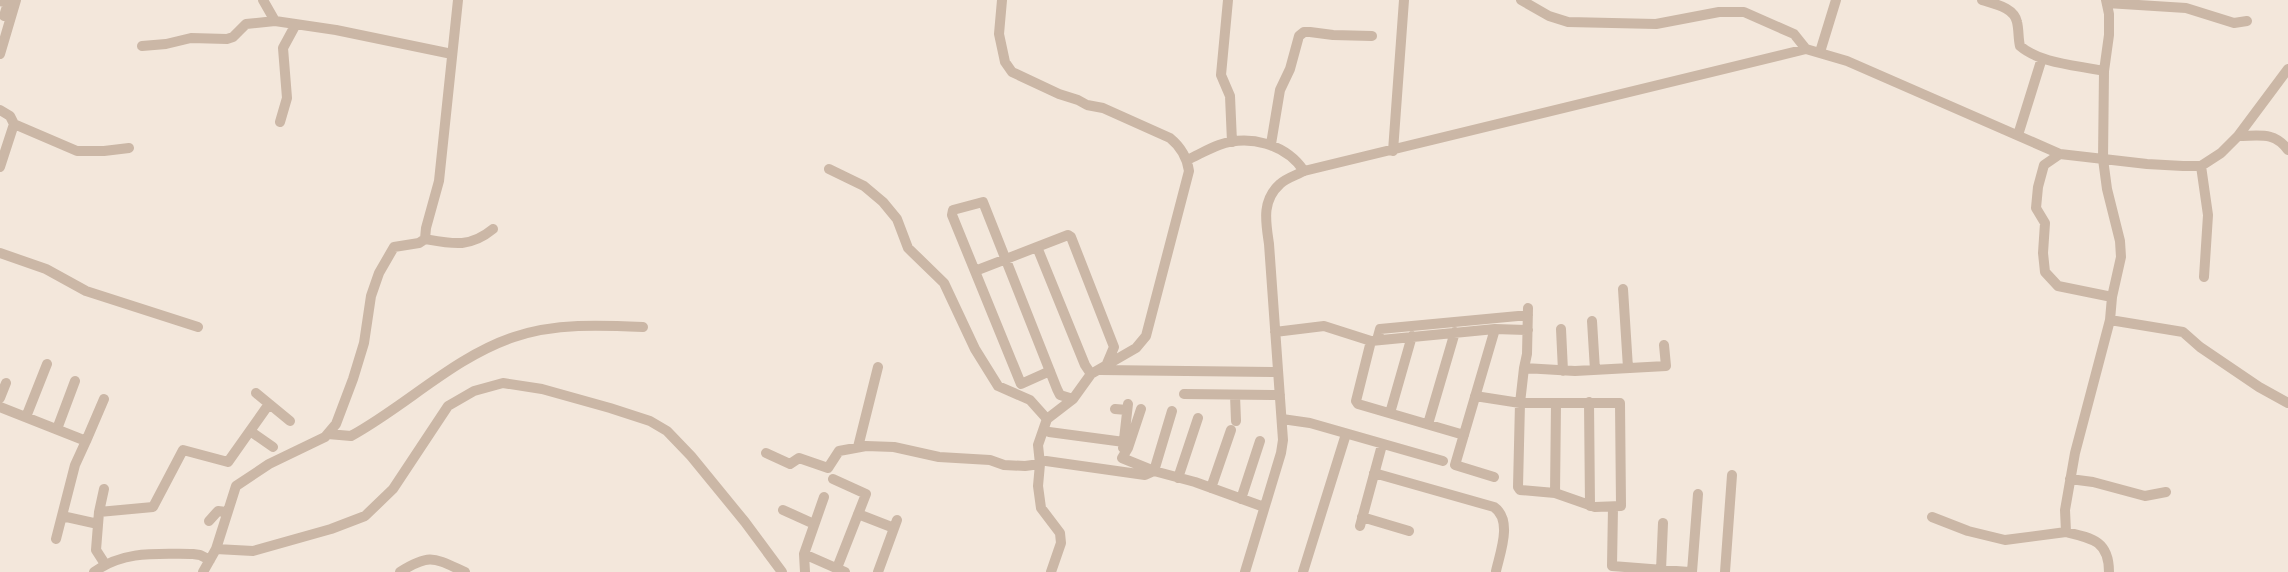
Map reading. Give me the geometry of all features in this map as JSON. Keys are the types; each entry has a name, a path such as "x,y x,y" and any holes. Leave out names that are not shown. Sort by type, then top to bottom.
{"street":[{"path":"0,54 16,0"},
{"path":"263,0 275,21"},
{"path":"425,239 426,228 439,182 458,0"},
{"path":"1002,0 999,34 1005,62 1012,72 1058,94 1088,105 1103,108 1170,138 1178,144 1187,160 1189,171 1146,336 1136,348 1098,370"},
{"path":"1228,0 1221,75 1230,96 1232,142"},
{"path":"1393,151 1404,0"},
{"path":"1521,0 1548,16 1568,22 1656,24 1719,12 1744,12 1794,34 1806,49"},
{"path":"1820,52 1836,0"},
{"path":"1982,0 2006,8 2013,13 2017,21 2020,46 2042,58 2104,71"},
{"path":"0,1 8,3 0,30"},
{"path":"2066,532 2065,510 2070,479 2082,423 2110,320 2112,297 2121,257 2107,190 2103,159 2104,71 2109,35 2106,1 2186,8 2234,23 2248,21"},
{"path":"142,46 166,44 191,38 227,39 233,37 246,24 275,21 336,30 452,54"},
{"path":"280,122 287,98 283,48 296,24"},
{"path":"1271,144 1280,90 1290,70 1299,36 1304,32 1372,36"},
{"path":"1245,572 1281,453 1282,419 1265,213 1271,197 1280,184 1304,171 1393,151 1806,49 1820,52 2060,154 2147,164 2201,166 2221,153 2238,136 2288,69"},
{"path":"2018,135 2042,58"},
{"path":"0,110 10,116 14,124 78,151 104,151 129,148"},
{"path":"0,166 14,124"},
{"path":"2238,136 2272,136 2278,139 2288,150"},
{"path":"1187,160 1219,145 1232,142 1271,144 1296,159 1304,171"},
{"path":"2060,154 2044,165 2038,187 2036,208 2045,223 2045,272 2058,286 2112,297"},
{"path":"2201,166 2208,215 2204,277"},
{"path":"829,168 864,186 883,202 897,219 908,248 944,283 975,350 998,386 1030,400 1047,420"},
{"path":"1050,371 1021,384 952,215 953,210 983,202 1060,395 1073,399"},
{"path":"203,572 216,549 233,492 240,482 268,464 328,434 336,424 354,379 364,344 372,296 379,273 394,247 419,243 425,239 461,244 482,238 493,229"},
{"path":"975,271 1068,235 1114,347 1098,370 1073,399 1047,420 1038,445 1043,462 1038,486 1041,508 1060,533 1061,543 1051,572"},
{"path":"1037,247 1085,365 1098,370 1278,372"},
{"path":"0,253 46,269 94,294 198,327"},
{"path":"1623,289 1628,368"},
{"path":"1275,332 1324,326 1374,340 1391,333 1528,312 1527,354 1520,403 1518,487 1521,491 1555,493 1590,506 1621,506 1620,404 1589,402 1520,403 1475,396"},
{"path":"2110,320 2183,332 2200,348 2259,387 2288,402"},
{"path":"1592,321 1595,370"},
{"path":"328,434 351,436 481,352 516,336 558,328 643,327"},
{"path":"1391,333 1412,336 1495,329 1528,330"},
{"path":"1494,477 1455,465 1495,329"},
{"path":"1561,329 1563,371"},
{"path":"1428,424 1455,332"},
{"path":"1390,413 1412,336"},
{"path":"1374,340 1356,401 1358,404 1464,435"},
{"path":"1524,368 1563,371 1666,366 1664,345"},
{"path":"26,417 47,364"},
{"path":"858,447 878,366"},
{"path":"57,429 75,380"},
{"path":"0,398 6,383"},
{"path":"216,549 254,551 332,529 365,516 393,489 448,406 474,391 503,383 542,389 610,408 650,421 666,431 692,456 782,572"},
{"path":"256,393 290,421"},
{"path":"1184,394 1280,395"},
{"path":"1211,488 1234,426 1235,395"},
{"path":"56,539 76,465 104,399"},
{"path":"1589,402 1590,506"},
{"path":"1555,493 1556,403"},
{"path":"99,512 153,507 183,450 228,462 269,404"},
{"path":"0,407 86,440"},
{"path":"1115,409 1128,407 1121,472"},
{"path":"1122,458 1128,448 1141,409"},
{"path":"766,453 790,464 799,458 828,468 839,451 858,447 894,447 939,457 990,460 1004,465 1024,466 1043,462 1145,475 1154,471 1172,411"},
{"path":"1178,478 1198,418"},
{"path":"1282,419 1310,423 1443,461"},
{"path":"250,431 273,447"},
{"path":"1049,432 1124,442"},
{"path":"1303,572 1346,434"},
{"path":"1241,498 1260,441"},
{"path":"1382,445 1361,521 1409,531"},
{"path":"1122,458 1154,471 1211,488 1264,507"},
{"path":"1374,473 1499,510 1503,518 1504,531 1496,571"},
{"path":"1725,572 1732,475"},
{"path":"804,554 841,570 866,494 833,479"},
{"path":"2070,479 2093,482 2145,496 2166,492"},
{"path":"104,489 99,512 96,550 105,564"},
{"path":"1612,507 1612,566 1690,572 1698,494"},
{"path":"805,572 804,554 824,497"},
{"path":"783,510 814,524"},
{"path":"209,521 218,511 226,512"},
{"path":"858,514 896,524 878,572"},
{"path":"62,516 98,524"},
{"path":"1932,517 1968,530 2005,540 2066,532 2100,543 2106,552 2109,572"},
{"path":"1661,570 1663,523"},
{"path":"94,572 116,559 139,554 193,554 210,560"},
{"path":"400,572 417,561 427,559 439,561 465,572"}]}
